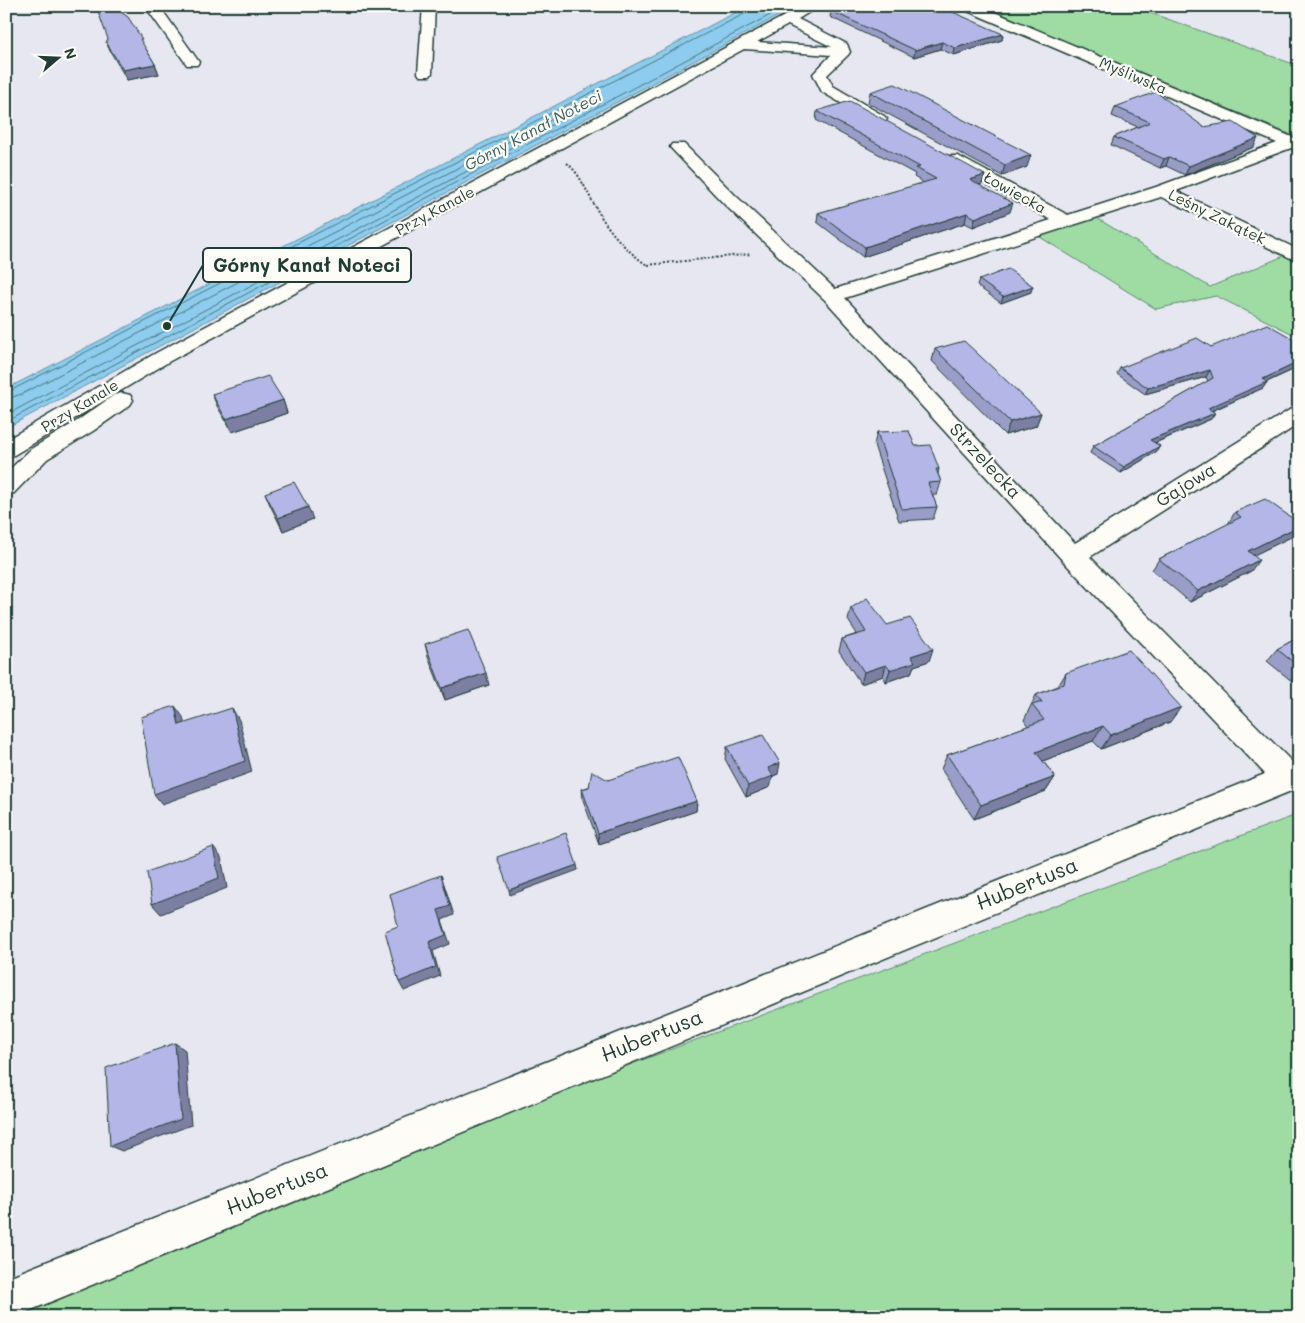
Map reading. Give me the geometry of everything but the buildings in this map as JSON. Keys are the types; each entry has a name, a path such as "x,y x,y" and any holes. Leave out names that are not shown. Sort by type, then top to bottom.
{"street":[{"path":"149,6 154,10 192,62"},
{"path":"425,73 429,6"},
{"name":"Przy Kanale","path":"6,450 163,357 550,150 813,6"},
{"name":"Myśliwska","path":"968,6 1295,144"},
{"path":"789,20 842,47 843,52"},
{"path":"743,45 843,52"},
{"path":"843,52 820,74 827,89 895,128"},
{"path":"832,296 1162,191 1295,144"},
{"name":"Strzelecka","path":"678,147 731,201 832,296 1073,556 1294,777"},
{"name":"Łowiecka","path":"938,152 1067,222"},
{"name":"Leśny Zakątek","path":"1162,191 1299,257"},
{"path":"6,487 39,454 85,426 128,396 163,357"},
{"name":"Gajowa","path":"1073,556 1299,414"},
{"name":"Hubertusa","path":"6,1299 1294,777"}],"path":[{"path":"550,150 571,166 582,178 598,211 633,257 647,265 738,256 781,248"}],"green space":[{"path":"981,6 1131,6 1299,66 1299,138"},
{"path":"1090,214 1210,287 1291,253 1299,257 1299,337 1216,296 1156,309 1035,234"},
{"path":"1299,814 1299,1317 25,1317 26,1291"}],"water":[{"path":"748,6 797,6 6,428 6,389"}],"place":[{"name":"Górny Kanał Noteci","path":"167,326"}]}
